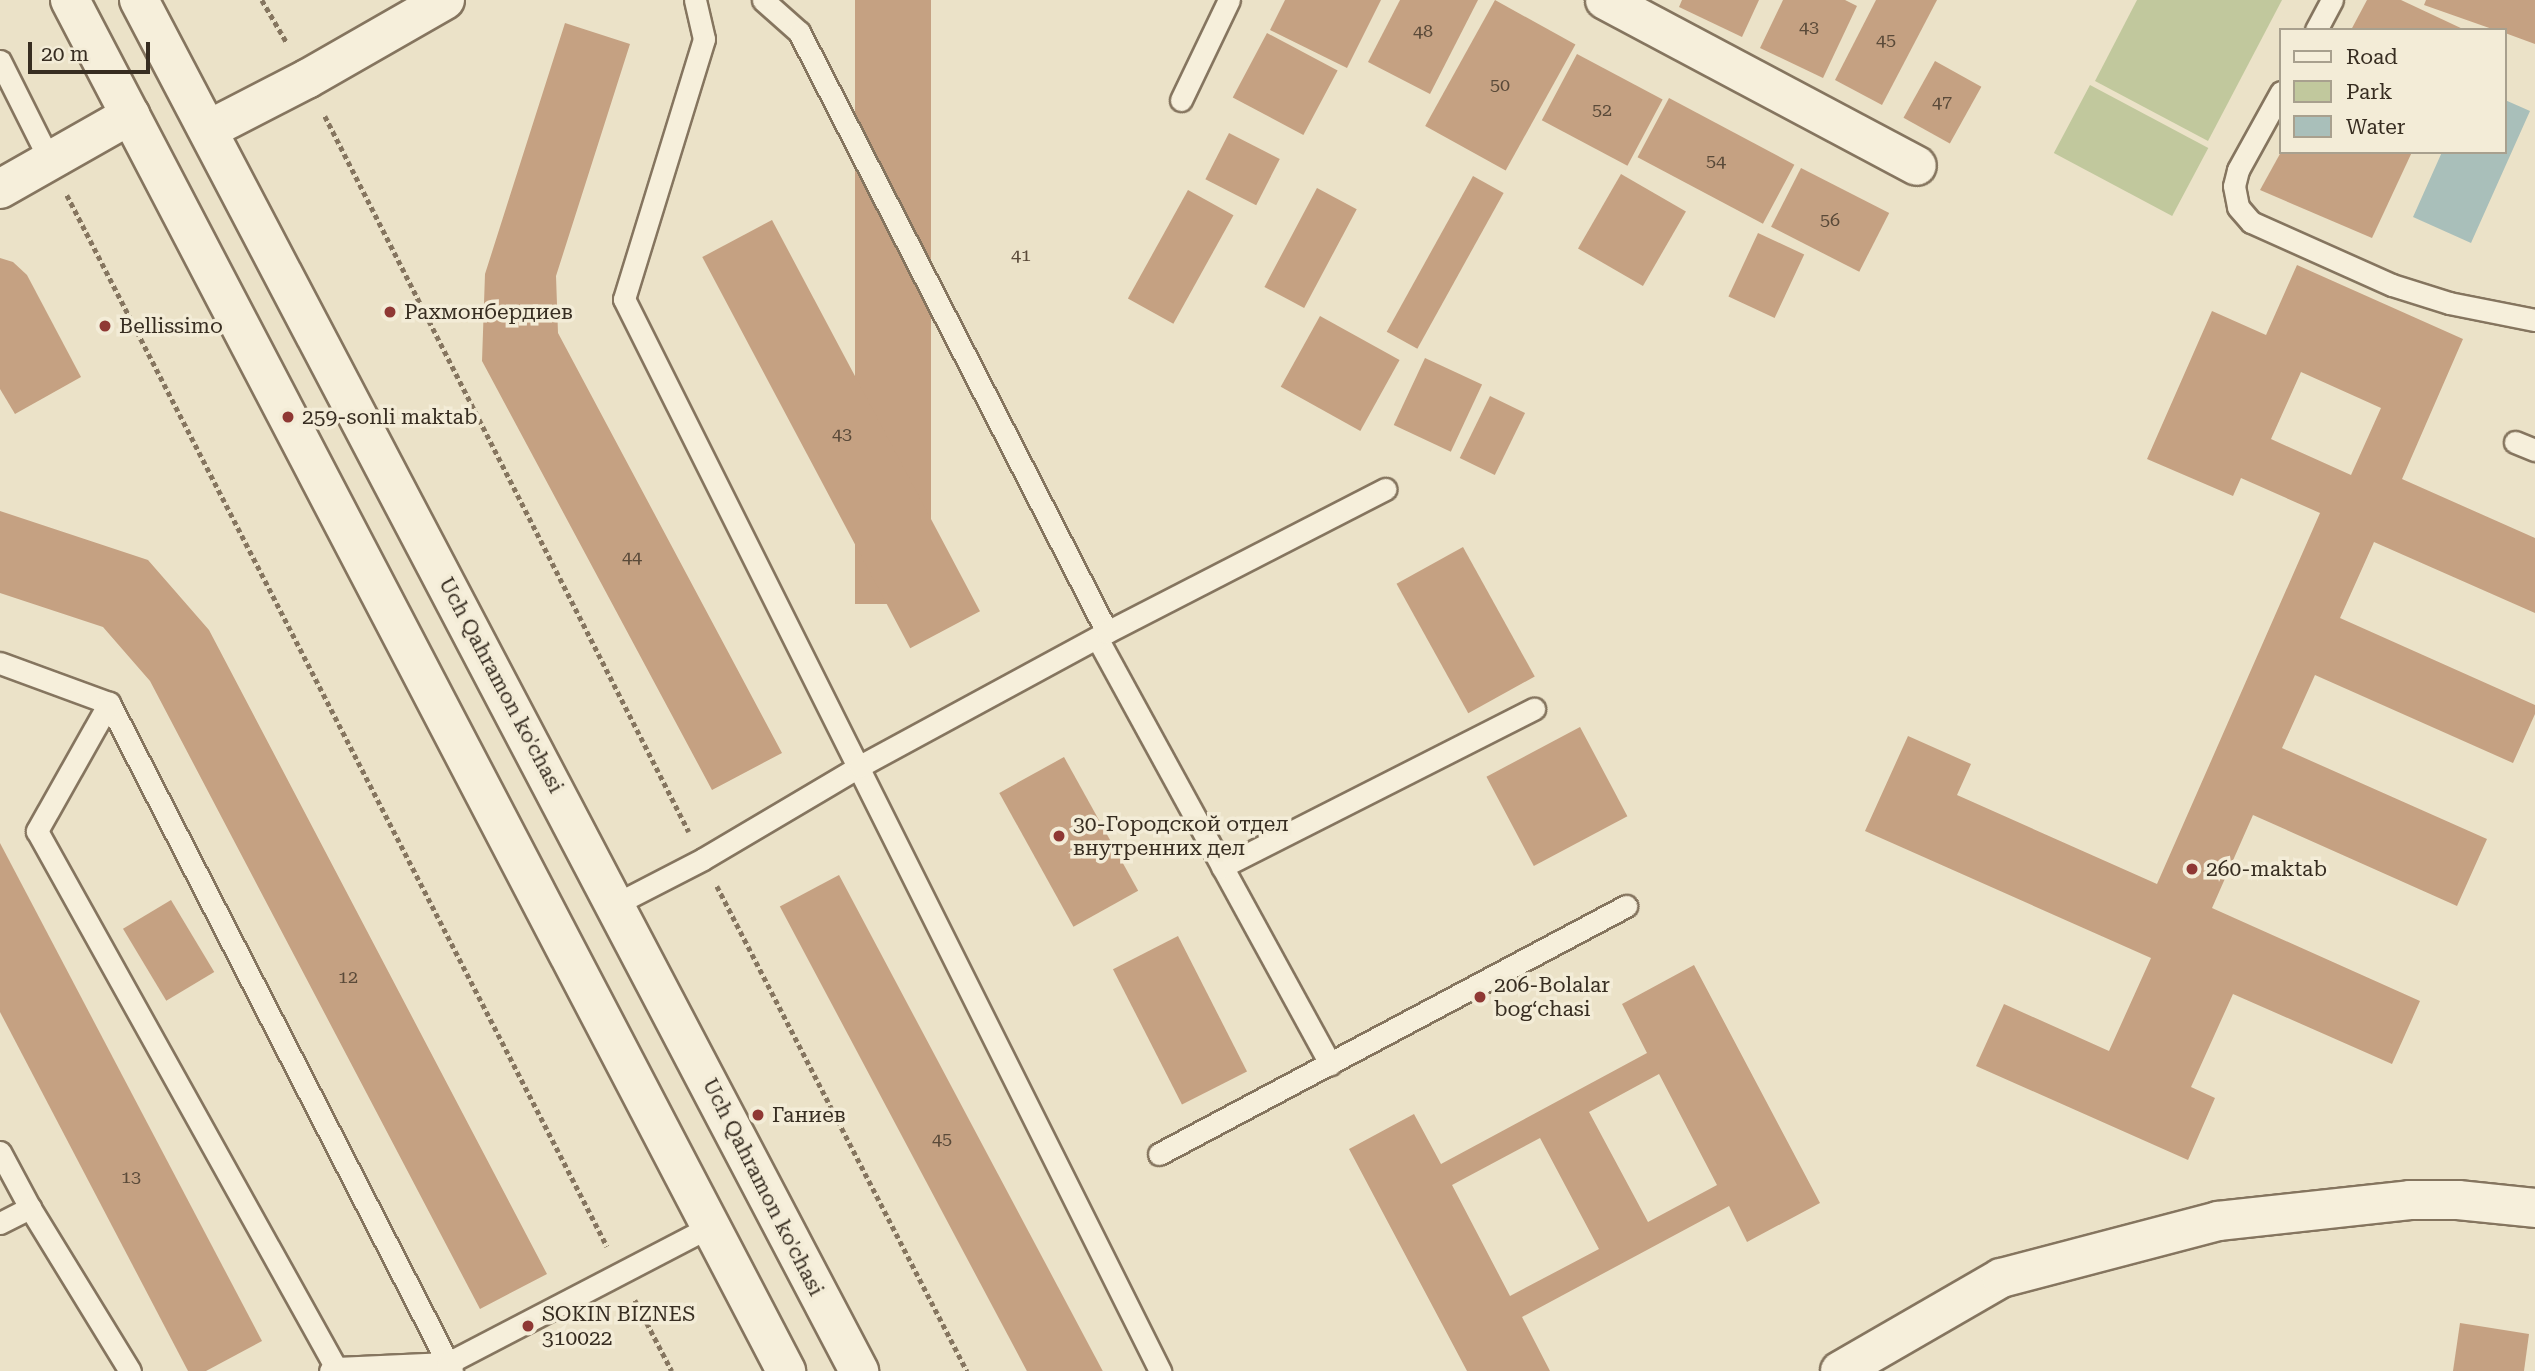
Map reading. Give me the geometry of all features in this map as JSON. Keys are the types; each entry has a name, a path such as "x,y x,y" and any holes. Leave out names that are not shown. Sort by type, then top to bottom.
{"main road":[{"path":"69,0 786,1371"},
{"name":"Uch Qahramon ko'chasi","path":"139,0 859,1371"},
{"path":"208,130 307,79 445,0"},
{"path":"1605,0 1917,166"},
{"path":"0,189 130,115"},
{"path":"1840,1371 2001,1278 2218,1221 2410,1200 2458,1200 2535,1208"}],"lane":[{"path":"695,0 704,39 624,299 860,766 1160,1371"},
{"path":"763,0 800,32 1102,635 1222,867 1330,1064"},
{"path":"1181,100 1229,0"},
{"path":"2317,28 2332,0"},
{"path":"0,61 50,161"},
{"path":"2280,94 2238,170 2234,186 2238,208 2251,222 2392,285 2449,303 2535,320"},
{"path":"2515,442 2535,450"},
{"path":"616,904 703,859 860,766 1102,635 1385,489"},
{"path":"0,663 109,703 450,1367"},
{"path":"109,703 37,831 333,1369 450,1367 711,1226"},
{"path":"1222,867 1534,709"},
{"path":"1159,1154 1626,906"},
{"path":"0,1152 30,1208 130,1371"},
{"path":"0,1223 30,1208"}],"path":[{"path":"262,0 307,79 703,859 967,1371"},
{"path":"50,161 671,1371"}],"green space":[{"path":"2137,0 2282,0 2208,141 2095,81"},
{"path":"2090,85 2208,148 2172,216 2054,153"}],"water":[{"path":"2507,101 2530,111 2471,243 2413,217 2441,154 2507,154"}],"building":[{"path":"855,0 931,0 931,604 855,604"},
{"path":"1285,0 1381,0 1347,68 1270,30"},
{"path":"1400,0 1478,0 1430,94 1368,62"},
{"path":"1495,0 1575,45 1506,171 1425,126"},
{"path":"1682,0 1759,0 1742,37 1679,7"},
{"path":"1783,0 1845,0 1857,6 1823,78 1760,48"},
{"path":"1876,0 1937,0 1882,105 1835,80"},
{"path":"2367,0 2401,0 2461,28 2352,28"},
{"path":"2426,0 2535,0 2535,44 2507,34 2507,28 2489,28 2424,5"},
{"path":"565,23 630,44 556,276 558,333 782,753 712,790 482,361 485,274"},
{"path":"1267,33 1338,71 1303,135 1233,97"},
{"path":"1577,54 1663,100 1627,166 1542,120"},
{"path":"1935,61 1981,87 1950,144 1903,118"},
{"path":"1669,98 1794,165 1763,224 1638,157"},
{"path":"1229,133 1280,159 1256,205 1205,179"},
{"path":"2280,154 2411,154 2372,238 2260,190"},
{"path":"1801,168 1889,213 1859,272 1771,227"},
{"path":"1621,174 1686,212 1643,286 1578,248"},
{"path":"1473,176 1504,193 1417,349 1387,332"},
{"path":"1317,188 1357,209 1304,308 1264,287"},
{"path":"1188,190 1233,215 1173,324 1128,298"},
{"path":"772,220 980,611 910,648 702,257"},
{"path":"1758,233 1804,255 1775,318 1728,296"},
{"path":"0,258 13,262 27,275 81,377 15,414 0,389"},
{"path":"2297,265 2463,339 2402,479 2535,538 2535,613 2374,542 2340,618 2535,705 2535,714 2513,763 2315,675 2282,748 2487,839 2457,906 2253,815 2212,908 2420,1001 2392,1064 2233,994 2191,1087 2215,1098 2188,1160 1976,1066 2004,1004 2109,1051 2151,958 1865,831 1908,736 1971,764 1957,795 2157,884 2320,513 2241,478 2233,496 2147,459 2212,311 2266,335","holes":["2301,372 2381,408 2351,475 2271,439"]},
{"path":"1320,316 1400,360 1360,431 1281,387"},
{"path":"1425,358 1482,385 1451,452 1394,425"},
{"path":"1490,396 1525,413 1495,475 1460,458"},
{"path":"0,511 148,560 209,630 547,1274 480,1309 150,681 103,627 0,593"},
{"path":"1463,547 1535,676 1468,713 1397,584"},
{"path":"1580,727 1627,816 1534,866 1486,777"},
{"path":"1064,757 1138,891 1073,927 999,793"},
{"path":"0,843 262,1341 206,1371 188,1371 0,1012"},
{"path":"839,875 1103,1371 1027,1371 780,906"},
{"path":"171,900 214,972 166,1001 123,929"},
{"path":"1178,936 1247,1071 1182,1105 1113,969"},
{"path":"1694,965 1820,1203 1747,1242 1729,1206 1522,1317 1550,1371 1467,1371 1349,1149 1414,1114 1441,1164 1647,1053 1622,1004","holes":["1659,1074 1717,1185 1648,1222 1589,1112","1540,1138 1599,1249 1510,1296 1452,1185"]},
{"path":"2460,1323 2529,1334 2524,1371 2453,1371"}],"place":[{"name":"Рахмонбердиев","path":"390,312"},
{"name":"Bellissimo","path":"105,326"},
{"name":"259-sonli maktab","path":"288,417"},
{"name":"30-Городской отдел внутренних дел","path":"1059,836"},
{"name":"260-maktab","path":"2192,869"},
{"name":"206-Bolalar bogʻchasi","path":"1480,997"},
{"name":"Ганиев","path":"758,1115"},
{"name":"SOKIN BIZNES 310022","path":"528,1326"}]}
